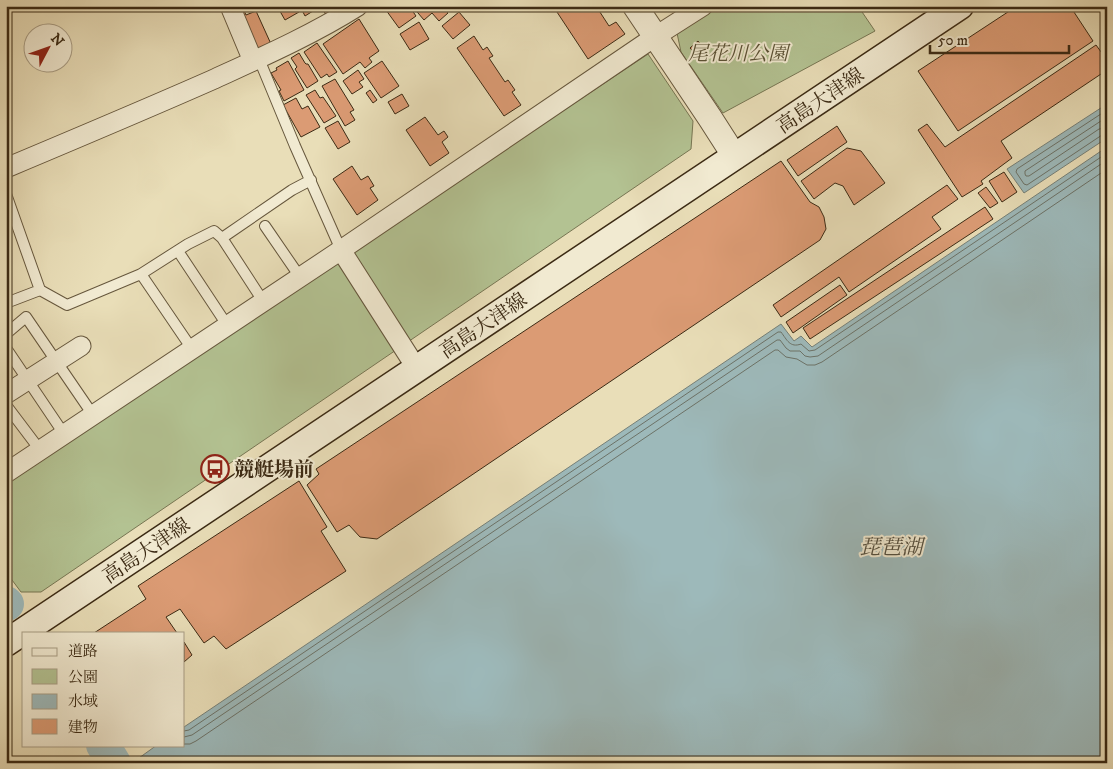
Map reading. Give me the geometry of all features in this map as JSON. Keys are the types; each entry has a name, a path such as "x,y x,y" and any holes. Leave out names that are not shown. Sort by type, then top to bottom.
{"main road":[{"name":"高島大津線","path":"9,634 417,369 960,6"}],"street":[{"path":"230,6 256,60"},
{"path":"6,168 256,60 358,6"},
{"path":"635,6 735,157"},
{"path":"8,468 40,450 263,302 703,6"},
{"path":"341,250 417,369"},
{"path":"6,394 81,346"}],"lane":[{"path":"256,60 341,250"},
{"path":"222,238 292,190 311,180"},
{"path":"6,194 40,290 67,305 141,274 214,230 222,238 263,302"},
{"path":"265,226 300,277"},
{"path":"178,250 227,325"},
{"path":"141,274 192,349"},
{"path":"6,303 40,290"},
{"path":"6,334 26,317 93,415"},
{"path":"6,348 64,434"},
{"path":"6,405 40,450"}],"green space":[{"name":"尾花川公園","path":"719,6 858,6 875,31 723,113 681,52 677,33"},
{"name":"尾花川公園","path":"648,54 693,121 691,149 41,592 21,592 6,572 6,482"}],"water":[{"path":"1107,104 1107,138 1024,193 1007,169"},
{"name":"琵琶湖","path":"1107,147 1107,763 132,763 156,746 185,746 185,726 781,324 794,341 801,336 812,347"}],"building":[{"path":"234,6 242,6 246,15 256,11 271,44 255,52"},
{"path":"277,6 295,6 299,12 285,20"},
{"path":"300,6 321,6 305,16"},
{"path":"321,6 330,6 333,11 326,15"},
{"path":"383,6 409,6 416,16 399,28"},
{"path":"412,6 442,6 448,13 439,21 432,13 424,20"},
{"path":"553,6 596,6 609,26 616,22 625,34 588,59"},
{"path":"1017,6 1070,6 1093,41 958,131 918,71"},
{"path":"459,12 470,25 453,39 442,26"},
{"path":"359,19 379,51 369,58 372,62 365,68 360,62 343,74 323,44"},
{"path":"419,22 429,39 410,50 400,34"},
{"path":"474,36 483,50 487,47 493,56 489,58 505,82 508,80 515,90 512,92 521,105 504,116 457,48"},
{"path":"698,41 707,52 699,58 690,48"},
{"path":"317,43 337,72 329,77 327,74 321,78 304,52"},
{"path":"1096,45 1107,60 1107,70 1001,141 1012,158 981,181 983,184 962,197 918,130 927,124 945,147"},
{"path":"299,53 318,81 307,88 295,69 297,67 291,58"},
{"path":"288,61 304,90 284,101 279,91 281,90 271,73"},
{"path":"382,61 399,86 381,98 364,73"},
{"path":"358,70 364,79 359,82 363,87 352,94 343,81"},
{"path":"335,79 354,110 350,112 355,120 345,126 322,86"},
{"path":"315,90 320,98 323,97 336,116 324,123 306,95"},
{"path":"370,90 377,100 373,103 366,93"},
{"path":"402,94 409,106 395,114 388,102"},
{"path":"296,98 302,109 308,106 320,127 301,137 283,105"},
{"path":"425,117 438,135 444,131 448,137 442,142 449,153 430,166 406,130"},
{"path":"338,121 350,142 338,149 325,128"},
{"path":"837,126 847,142 798,176 787,160"},
{"path":"847,148 861,151 885,183 854,205 843,186 835,183 814,199 801,181"},
{"path":"781,161 810,202 819,207 824,217 826,229 820,240 377,539 360,537 349,525 337,532 307,485 319,474 316,469"},
{"path":"352,166 361,180 368,176 374,186 370,188 378,200 357,215 333,179"},
{"path":"1004,172 1017,192 1002,202 989,181"},
{"path":"947,185 958,199 932,217 941,229 849,292 839,277 781,317 773,305"},
{"path":"986,187 998,203 990,208 978,193"},
{"path":"985,207 993,219 810,339 803,328"},
{"path":"840,285 847,295 793,333 786,322"},
{"path":"299,481 327,527 321,531 346,571 226,649 214,636 204,643 180,609 166,617 176,632 96,632 146,599 138,586"},
{"path":"185,644 192,655 185,661"}],"waterway":[{"path":"104,746 114,763"}],"place":[{"name":"競艇場前","path":"215,469"}]}
